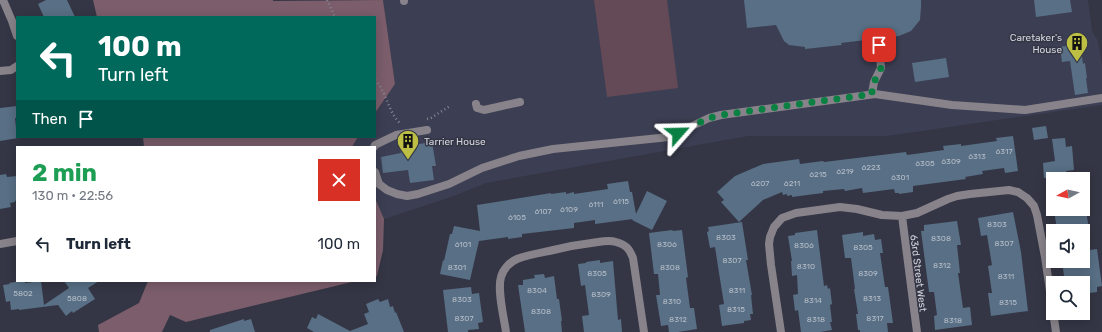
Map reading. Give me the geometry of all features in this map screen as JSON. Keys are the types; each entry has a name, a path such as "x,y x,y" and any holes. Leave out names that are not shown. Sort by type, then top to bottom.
{"street":[{"path":"3,0 16,33"},
{"path":"872,94 874,82 881,68 879,45"},
{"path":"0,71 11,70 16,67"},
{"path":"376,174 380,184 387,190 407,196 449,184 482,168 519,156 553,149 669,137 709,118 721,115 872,94 952,105 1025,110 1102,98"},
{"path":"476,104 477,108 484,110 520,102"},
{"path":"374,146 396,135 427,130"},
{"path":"781,332 769,244 774,227 782,218 796,213 840,207 857,209 882,215 902,216 917,213 948,199 970,194 1009,190 1021,194 1027,198 1031,202 1037,214 1056,332"},
{"name":"63rd Street West","path":"902,216 917,332"},
{"path":"0,244 16,241"},
{"path":"506,332 501,299 500,277 509,264 516,259 529,255 581,244 609,241 615,241 630,249 633,258 644,332"}],"path":[{"path":"327,0 335,16"},
{"path":"376,81 380,86 392,113 400,124 406,123"},
{"path":"424,120 431,118 450,106"}],"shaded area":[{"path":"93,0 383,0 395,84 376,112 376,16 97,16"},
{"path":"383,0 1088,0 1092,31 1098,41 1102,65 1102,105 887,136 748,136 486,183 454,196 384,219 376,200 376,146 352,145 357,138 376,138 376,112 395,84"},
{"path":"594,0 667,0 678,88 607,97"},
{"path":"143,138 357,138 353,146 144,146"},
{"path":"376,200 384,219 383,250 377,276"},
{"path":"148,282 352,282 186,322 170,315 162,332 99,332 98,325 139,303"}],"building":[{"path":"46,0 67,0 75,16 44,16 38,4"},
{"path":"744,0 921,0 921,7 920,20 911,31 899,36 805,49 805,47 789,45 784,41 776,25 747,28"},
{"path":"1034,0 1070,0 1072,12 1036,17"},
{"name":"Caretaker's House","path":"1076,44 1076,49 1081,48 1083,64 1085,63 1088,93 1075,95 1070,61 1062,62 1060,47"},
{"path":"946,58 949,77 915,82 912,63"},
{"path":"16,106 16,138 18,138 0,141 0,108"},
{"path":"1046,126 1048,138 1034,140 1032,128"},
{"path":"1013,136 1018,171 1005,173 1004,168 982,171 983,174 965,177 966,179 913,186 913,192 899,194 895,193 894,189 863,193 862,188 845,191 844,189 823,191 823,193 792,197 792,195 783,195 782,192 763,200 739,222 721,202 724,200 717,192 735,176 763,164 799,159 800,164 824,162 906,152 907,155 944,150 943,146 961,144 961,146 997,141 996,138"},
{"path":"1065,138 1066,147 1072,146 1074,170 1066,172 1046,172 1046,178 1044,178 1043,163 1055,161 1052,139"},
{"name":"Tarrier House","path":"432,142 436,166 432,166 434,180 410,183 408,170 383,173 381,157 401,153 400,147"},
{"path":"6,174 7,177 16,176 16,200 10,203 11,207 0,209 0,175"},
{"path":"628,181 630,192 632,192 636,214 647,191 667,201 652,230 632,220 633,219 595,224 595,220 574,223 574,228 522,234 522,237 508,239 508,237 479,241 470,280 440,274 450,234 452,234 454,226 480,231 477,205 551,193 566,192 566,194 574,192 574,194 608,189 607,184"},
{"path":"1013,212 1021,252 1028,311 991,316 988,293 992,293 988,266 992,265 987,235 981,236 978,218"},
{"path":"1055,216 1087,216 1088,224 1056,224"},
{"path":"957,221 961,245 957,245 960,273 958,273 963,308 970,307 972,325 935,330 934,316 937,315 934,292 929,292 921,231 924,231 924,225"},
{"path":"742,222 748,260 746,260 752,295 753,314 750,314 751,320 744,321 744,323 722,326 719,305 724,304 715,247 710,248 707,232 709,231 708,227"},
{"path":"682,230 690,308 694,308 697,329 678,332 669,332 668,325 661,326 656,295 660,295 658,274 654,274 649,233"},
{"path":"817,230 824,286 827,285 828,289 830,288 832,322 830,322 832,330 820,332 801,332 798,310 795,311 793,295 798,294 797,275 792,276 792,261 788,236 795,235 795,233"},
{"path":"863,232 863,236 874,234 875,240 881,239 883,253 880,253 885,287 888,287 893,323 887,323 888,332 860,332 860,330 858,330 856,314 858,314 851,258 845,258 842,235"},
{"path":"1097,249 1102,286 1097,287 1097,292 1090,293 1090,276 1064,276 1063,268 1090,268 1090,250"},
{"path":"600,260 600,263 613,261 618,320 621,319 622,332 584,332 582,316 589,315 585,285 581,286 578,264"},
{"path":"544,274 545,278 554,276 557,299 559,299 562,332 525,332 518,285 523,285 523,280 535,278 534,275"},
{"path":"41,282 44,305 69,288 65,282 97,282 88,288 95,299 73,313 72,311 66,316 58,305 11,310 10,301 6,302 3,285 10,284 9,283"},
{"path":"471,287 472,294 479,293 483,322 478,323 479,329 468,330 468,332 448,332 443,290"},
{"path":"378,299 380,302 388,299 390,307 393,306 404,332 314,332 307,328 312,317 316,319 318,314 350,331 368,324 364,314 369,312 366,304"},
{"path":"244,319 244,321 251,319 255,332 210,332 210,330"}],"place":[{"name":"Caretaker's House","path":"1077,62"},
{"name":"Tarrier House","path":"408,160"}],"route":[{"path":"678,133 709,118 721,115 872,94 874,82 881,68 879,45"}]}
